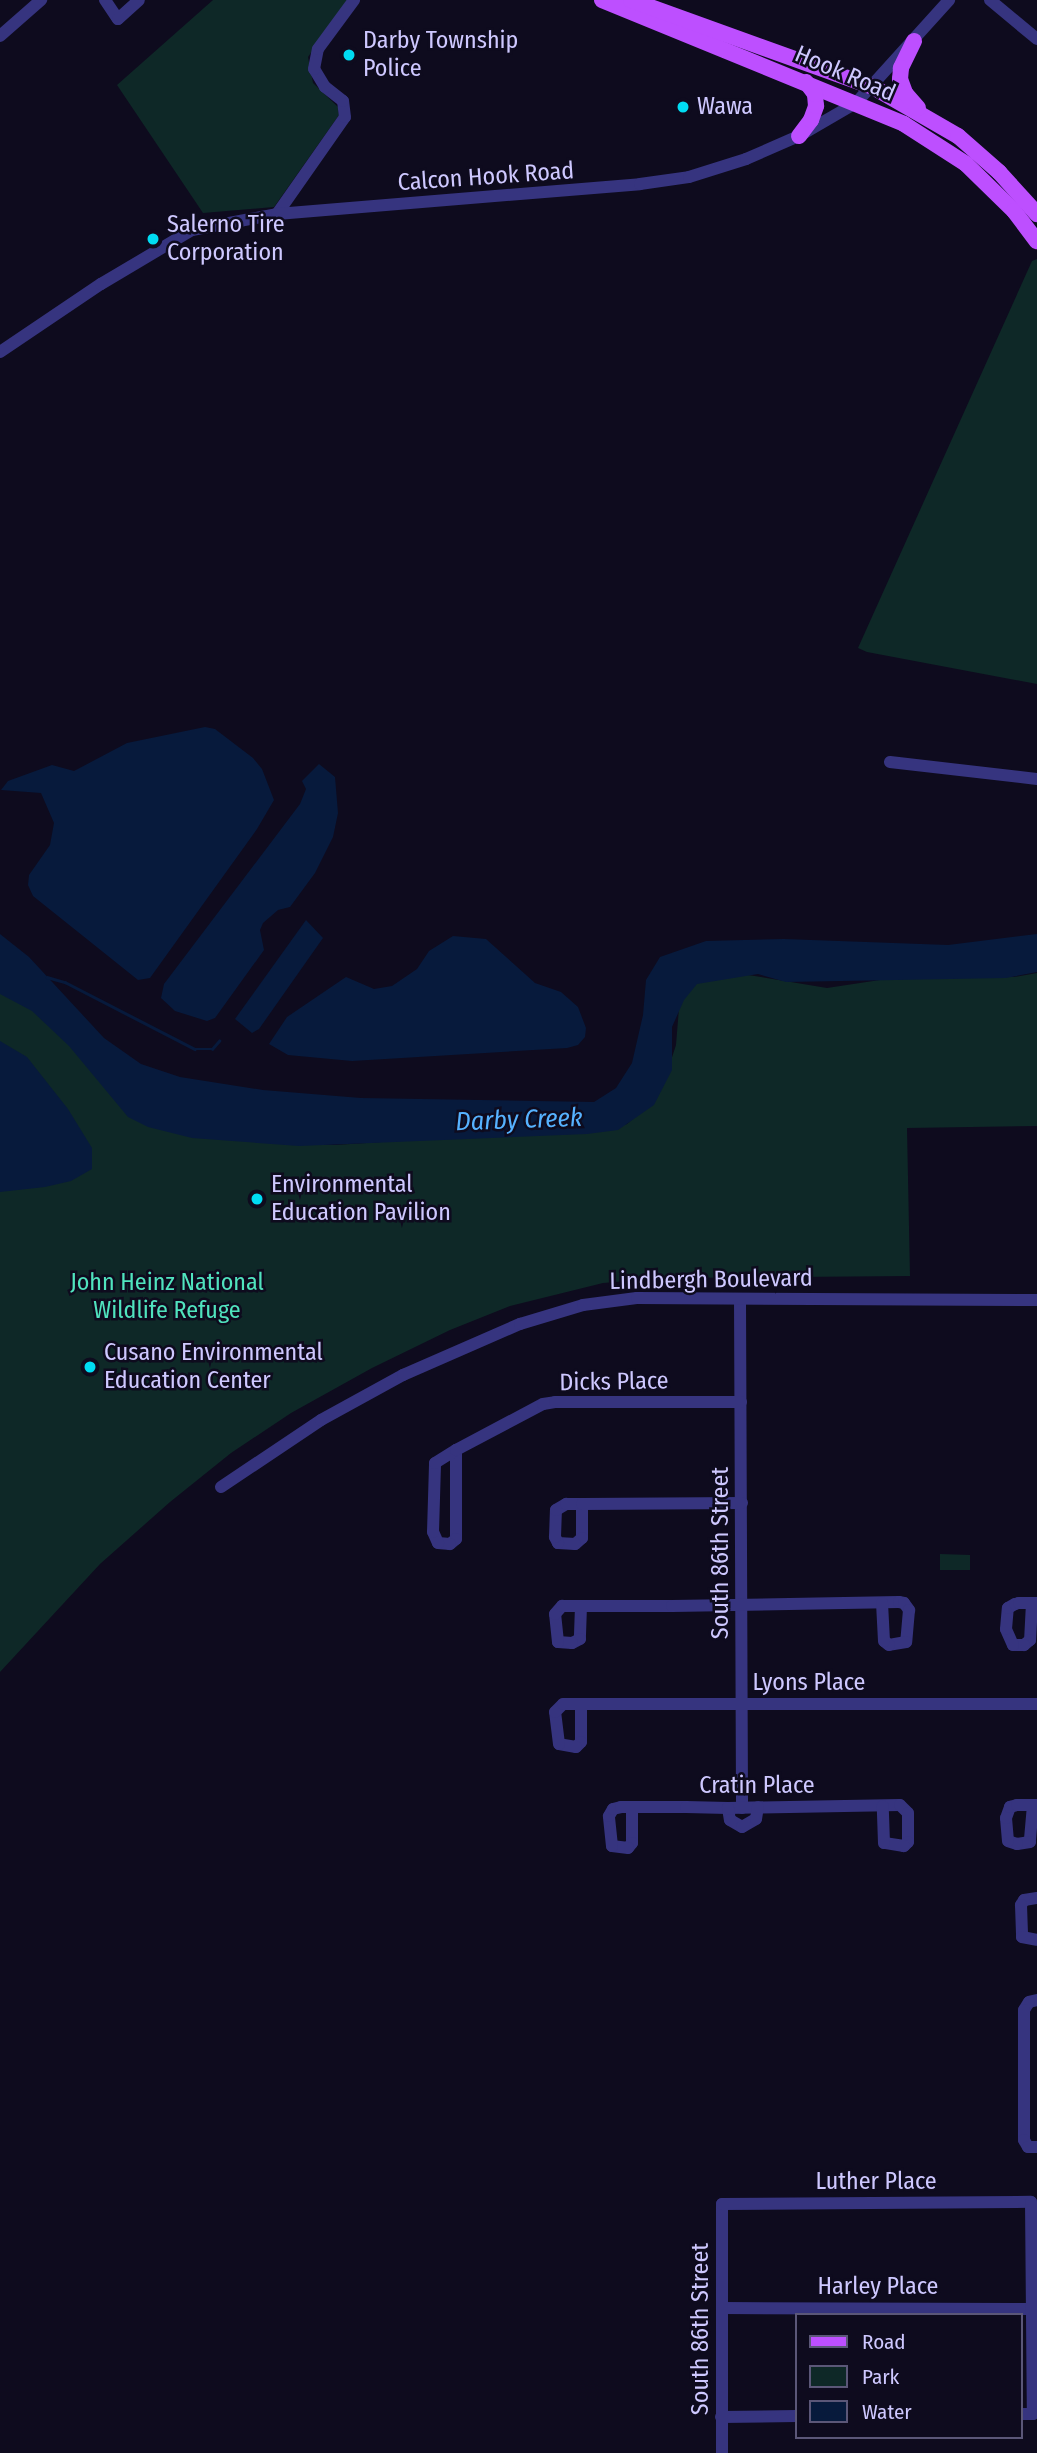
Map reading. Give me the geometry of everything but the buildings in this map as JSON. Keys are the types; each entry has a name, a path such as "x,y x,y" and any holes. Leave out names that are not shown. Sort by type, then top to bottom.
{"main road":[{"name":"Hook Road","path":"602,0 904,124 966,164 1014,211 1037,241"},
{"name":"Hook Road","path":"631,0 873,88 936,123 984,157 1037,214"},
{"path":"914,41 901,68 902,88 916,106 936,123"},
{"path":"799,136 811,120 816,106 815,94 806,82"}],"street":[{"path":"0,36 41,0"},
{"path":"105,0 118,19 139,0"},
{"path":"277,214 345,117 343,101 325,87 313,69 318,49 354,0"},
{"name":"Calcon Hook Road","path":"0,352 101,285 192,230 277,214 572,192 672,179 746,159 799,136 856,103 873,88 949,0"},
{"path":"989,0 1037,39"},
{"path":"890,762 1037,779"},
{"name":"Lindbergh Boulevard","path":"221,1487 321,1420 403,1375 520,1324 583,1304 637,1298 1037,1300"},
{"name":"South 86th Street","path":"740,1299 742,1808"},
{"name":"Dicks Place","path":"456,1450 456,1539 450,1544 438,1542 433,1532 434,1466 438,1460 456,1450 550,1403 741,1402"},
{"path":"582,1504 742,1503"},
{"path":"580,1605 881,1603"},
{"name":"Lyons Place","path":"581,1706 1037,1704"},
{"name":"Cratin Place","path":"632,1807 883,1806"},
{"path":"728,1808 730,1820 742,1826 756,1819 758,1807"},
{"path":"1037,1898 1024,1900 1020,1905 1022,1937 1037,1940"},
{"path":"1037,2000 1029,2002 1024,2010 1025,2144 1037,2147"},
{"name":"Luther Place","path":"722,2204 1030,2203 1033,2309"},
{"name":"South 86th Street","path":"722,2204 722,2453"},
{"name":"Harley Place","path":"722,2308 1033,2309"},
{"path":"1027,2414 1033,2309"},
{"path":"721,2417 796,2416"}],"green space":[{"path":"213,0 347,0 308,57 313,83 338,107 339,115 274,207 203,213 117,85"},
{"path":"1037,259 1037,684 867,652 858,648 1032,261"},
{"name":"John Heinz National Wildlife Refuge","path":"926,973 1014,977 1037,973 1037,1126 907,1128 910,1276 665,1278 603,1283 510,1306 450,1330 372,1368 291,1413 231,1453 100,1564 0,1672 0,977 68,1039 296,1144 335,1145 618,1127 627,1124 651,1103 663,1085 676,1045 679,1008 689,984 742,974 827,988"},
{"path":"940,1554 970,1555 970,1570 940,1570"}],"water":[{"path":"205,727 215,729 253,758 262,769 274,800 257,829 150,978 138,980 33,896 28,885 29,875 50,845 54,823 41,793 1,790 8,781 52,765 74,771 127,743"},
{"path":"319,764 335,777 338,813 333,837 315,873 290,907 278,910 263,923 260,930 264,950 215,1018 207,1021 175,1011 161,998 164,984 300,804 306,789 302,781"},
{"path":"306,920 323,938 259,1029 252,1033 235,1019"},
{"name":"Darby Creek","path":"0,934 29,957 104,1038 141,1064 180,1077 263,1090 361,1098 594,1102 616,1088 632,1063 643,1015 646,980 660,957 706,941 784,939 948,945 1037,934 1037,972 1006,978 786,982 758,974 697,984 684,1000 672,1027 672,1070 654,1105 618,1130 587,1134 299,1146 192,1138 148,1127 128,1117 69,1046 32,1011 0,994"},
{"path":"453,936 486,939 535,983 561,992 578,1007 586,1028 585,1037 578,1045 567,1048 352,1061 288,1055 269,1044 287,1017 346,977 374,989 392,986 417,969 429,951"},
{"path":"0,1041 27,1057 68,1109 92,1148 92,1169 71,1181 0,1192"}],"waterway":[{"path":"47,977 65,982 195,1049 212,1049 219,1041"}],"place":[{"name":"Darby Township Police","path":"349,55"},
{"name":"Wawa","path":"683,107"},
{"name":"Salerno Tire Corporation","path":"153,239"},
{"name":"Environmental Education Pavilion","path":"257,1199"},
{"name":"Cusano Environmental Education Center","path":"90,1367"}]}
